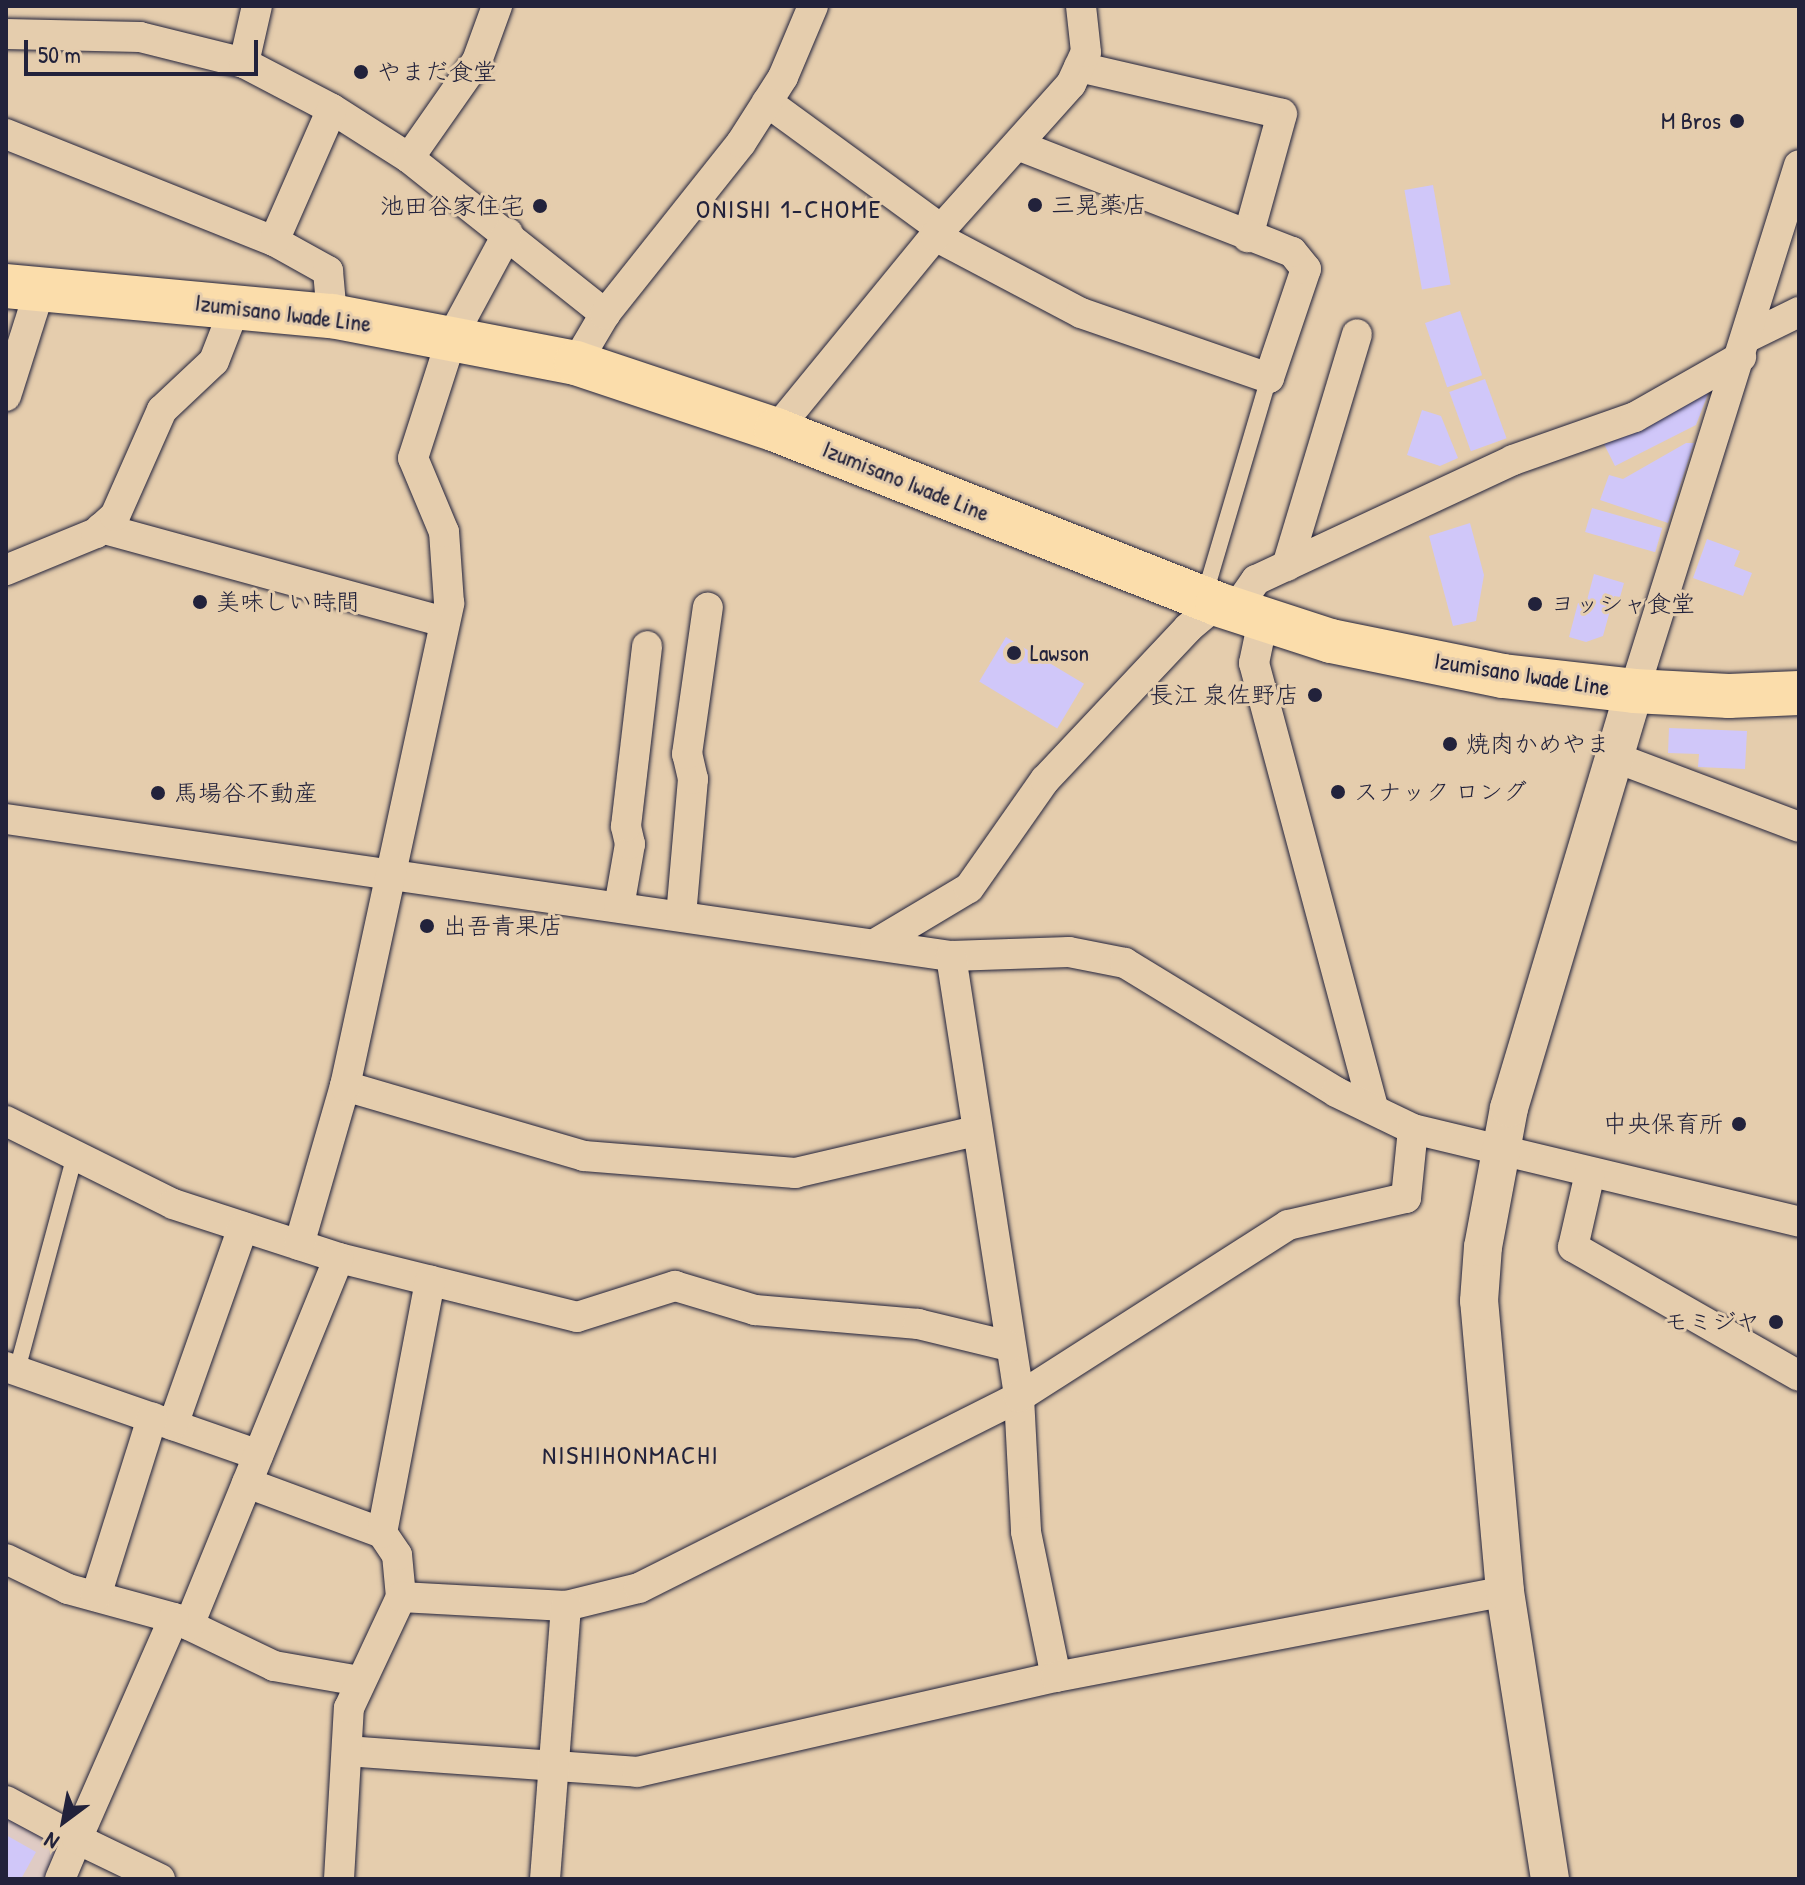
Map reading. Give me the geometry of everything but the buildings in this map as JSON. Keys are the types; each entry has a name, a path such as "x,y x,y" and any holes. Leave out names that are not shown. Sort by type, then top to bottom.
{"main road":[{"name":"Izumisano Iwade Line","path":"23,287 332,316 576,363 776,430 1230,608 1331,641 1503,676 1634,691 1729,696 1799,693"}],"street":[{"path":"244,63 257,6"},
{"path":"409,158 477,61 497,6"},
{"path":"576,363 605,314 767,102 813,6"},
{"path":"776,430 938,232 1020,146 1079,67 1086,52 1081,6"},
{"path":"6,34 140,37 244,63 332,109 409,158 508,233 605,314"},
{"path":"1079,67 1282,114 1248,237"},
{"path":"767,102 938,232 1081,313 1269,378 1306,269 1292,252 1020,146"},
{"path":"274,241 332,109"},
{"path":"6,134 274,241 328,271 332,316"},
{"path":"1550,1879 1505,1591 1479,1301 1500,1151 1634,691 1799,165"},
{"path":"299,1245 345,1086 386,877 449,603 444,532 413,458 452,337 508,233"},
{"path":"6,396 23,287"},
{"path":"6,570 41,560 101,528 128,494 162,410 214,361 235,307"},
{"path":"875,944 969,888 1045,780 1188,628 1230,608 1256,580 1513,460 1635,417 1799,312"},
{"path":"1287,566 1357,334"},
{"path":"101,528 444,622"},
{"path":"681,916 693,779 687,754 708,607"},
{"path":"1230,608 1254,663 1373,1108"},
{"path":"619,907 630,844 626,826 647,646"},
{"path":"1614,757 1799,827"},
{"path":"6,819 386,877 619,907 951,956 1069,952 1125,963 1336,1092 1413,1129 1799,1222"},
{"path":"951,956 1019,1397 1026,1532 1056,1677"},
{"path":"345,1086 584,1156 795,1173 976,1131"},
{"path":"6,1121 173,1204 339,1258 577,1317 675,1286 755,1310 918,1324 1009,1346"},
{"path":"401,1597 566,1606 639,1588 1019,1397 1288,1225 1406,1198 1413,1129"},
{"path":"1590,1173 1573,1247 1799,1376"},
{"path":"96,1596 162,1422 243,1227"},
{"path":"60,1879 253,1469 339,1258"},
{"path":"382,1533 430,1281"},
{"path":"12,1368 162,1422 382,1533 397,1555 401,1597 349,1708 339,1879"},
{"path":"6,1559 68,1589 182,1621 274,1666 360,1681"},
{"path":"347,1751 637,1772 1056,1677 1505,1591"},
{"path":"545,1879 566,1606"},
{"path":"6,1801 160,1879"}],"lane":[{"path":"1230,608 1269,378"},
{"path":"12,1368 75,1155"}],"shaded area":[{"path":"6,1814 53,1842 59,1859 51,1879 6,1879"}],"place":[{"name":"やまだ食堂","path":"361,72"},
{"name":"M Bros","path":"1737,121"},
{"name":"三晃薬店","path":"1035,205"},
{"name":"池田谷家住宅","path":"540,206"},
{"name":"美味しい時間","path":"200,602"},
{"name":"ヨッシャ食堂","path":"1535,604"},
{"name":"Lawson","path":"1014,653"},
{"name":"長江 泉佐野店","path":"1315,695"},
{"name":"焼肉かめやま","path":"1450,744"},
{"name":"スナック ロング","path":"1338,792"},
{"name":"馬場谷不動産","path":"158,793"},
{"name":"出吾青果店","path":"427,926"},
{"name":"中央保育所","path":"1739,1124"},
{"name":"モミジヤ","path":"1776,1322"}],"district":[{"name":"ONISHI 1-CHOME","path":"789,209"},
{"name":"NISHIHONMACHI","path":"631,1455"}]}
